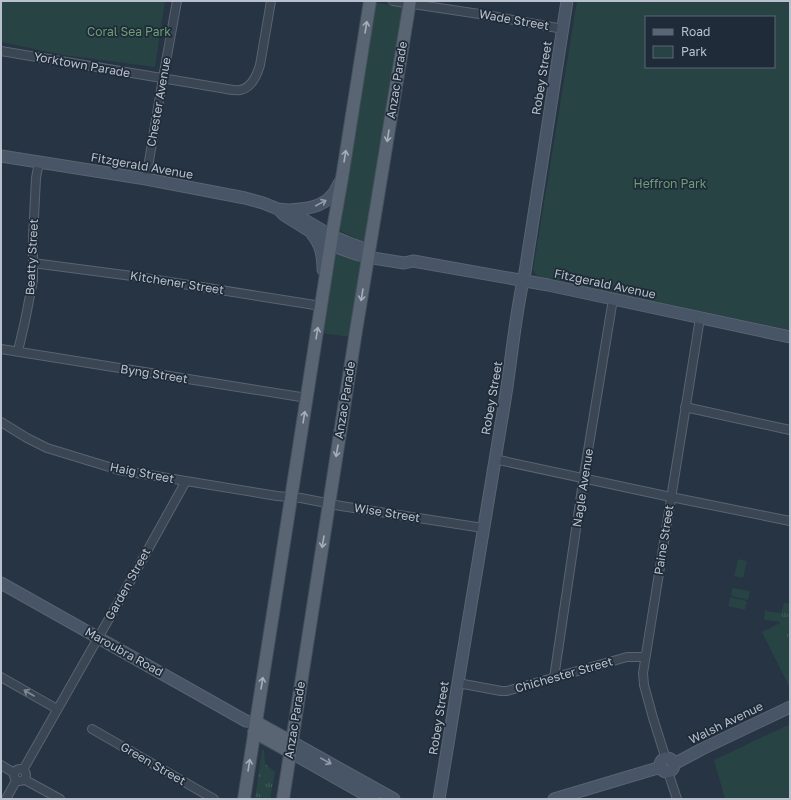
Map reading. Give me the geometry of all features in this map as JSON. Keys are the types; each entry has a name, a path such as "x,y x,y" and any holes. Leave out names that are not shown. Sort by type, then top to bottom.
{"main road":[{"path":"244,799 252,725 291,497 370,1"},
{"name":"Anzac Parade","path":"283,799 410,2"},
{"name":"Maroubra Road","path":"252,725 291,747"}],"street":[{"name":"Chester Avenue","path":"146,179 177,1"},
{"name":"Yorktown Parade","path":"1,51 240,90 248,86 257,74 260,65 270,1"},
{"name":"Wade Street","path":"392,1 410,2 563,29"},
{"name":"Robey Street","path":"440,799 494,459 510,368 567,1"},
{"name":"Fitzgerald Avenue","path":"1,156 146,179 245,198 283,209 331,240"},
{"name":"Beatty Street","path":"18,351 33,280 33,238 36,178 39,162"},
{"path":"283,209 302,209 320,205 333,194 342,178"},
{"name":"Fitzgerald Avenue","path":"283,209 284,215 311,232 331,240 359,247 369,253 405,256 413,261 523,280 790,337"},
{"path":"311,232 320,245 323,256 322,301"},
{"name":"Kitchener Street","path":"33,262 322,301"},
{"name":"Nagle Avenue","path":"554,678 612,299"},
{"name":"Paine Street","path":"677,799 644,685 643,673 700,318"},
{"name":"Byng Street","path":"1,349 307,398"},
{"path":"685,407 790,430"},
{"name":"Haig Street","path":"1,422 47,448 119,470 280,497 291,497"},
{"path":"494,459 790,521"},
{"name":"Garden Street","path":"22,770 186,481"},
{"name":"Wise Street","path":"291,497 483,528"},
{"name":"Maroubra Road","path":"1,583 252,725"},
{"name":"Chichester Street","path":"458,684 507,691 627,657 646,657"},
{"path":"1,677 57,708"},
{"name":"Walsh Avenue","path":"554,799 667,765 790,707"},
{"name":"Green Street","path":"92,729 214,799"},
{"name":"Maroubra Road","path":"291,747 373,799"},
{"name":"Maroubra Road","path":"291,747 394,799"},
{"path":"1,766 14,773"},
{"path":"16,781 13,777 14,773 18,769 22,770 26,774 25,779"},
{"path":"16,781 21,782 25,779"},
{"path":"25,779 60,799"},
{"path":"6,799 16,781"}],"green space":[{"name":"Coral Sea Park","path":"1,1 165,1 155,67 63,55 1,42"},
{"name":"Heffron Park","path":"577,1 790,1 790,330 537,276 533,270"},
{"path":"377,3 402,6 405,11 364,241 362,241 338,230 373,7"},
{"path":"334,253 358,261 362,264 351,337 320,333"},
{"path":"738,559 747,561 743,578 734,576"},
{"path":"732,588 750,591 748,600 731,596"},
{"path":"730,597 747,601 745,610 728,606"},
{"path":"784,603 790,604 790,643 780,623"},
{"path":"765,611 782,613 781,622 764,620"},
{"path":"780,623 790,643 790,688 762,632"},
{"path":"790,724 790,799 725,799 714,760"},
{"path":"262,750 264,750 265,764 275,772 270,799 255,799"}]}
